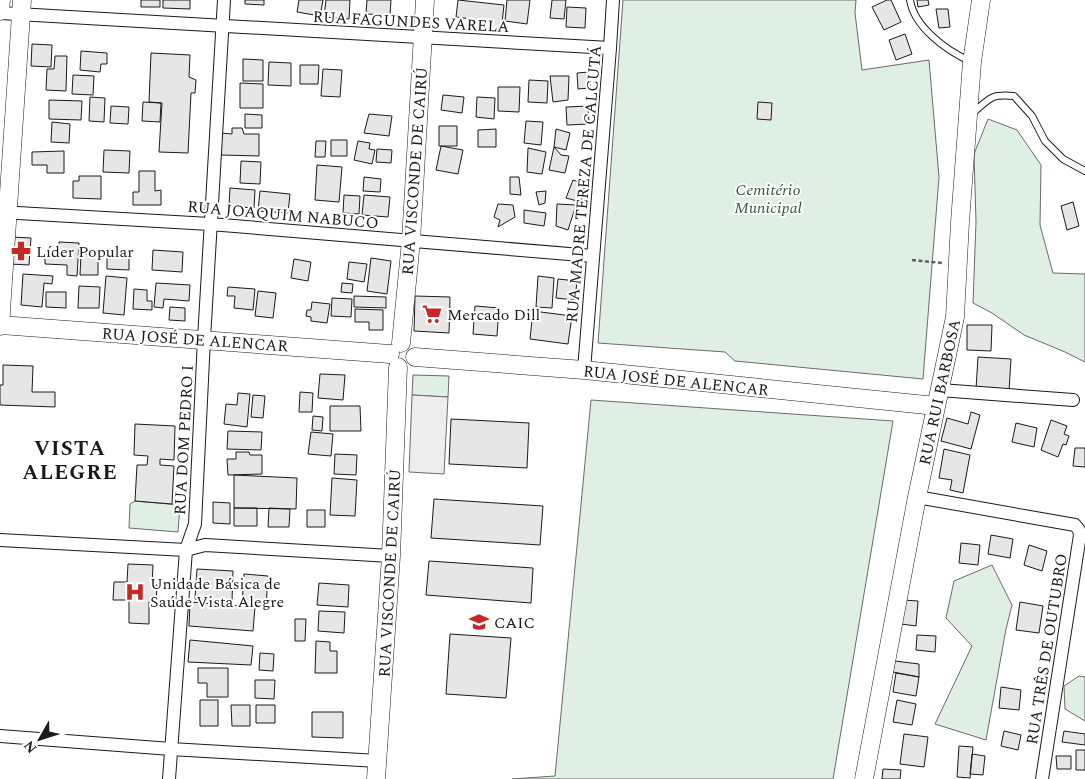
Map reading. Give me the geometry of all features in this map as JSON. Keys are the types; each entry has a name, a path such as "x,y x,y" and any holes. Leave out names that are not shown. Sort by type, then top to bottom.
{"street":[{"path":"0,12 1,0"},
{"name":"RUA DOM PEDRO I","path":"169,779 186,550 195,524 210,224 224,0"},
{"name":"RUA VISCONDE DE CAIRÚ","path":"376,779 391,556 397,354 410,241 425,0"},
{"name":"RUA MADRE TEREZA DE CALCUTÁ","path":"584,370 613,0"},
{"name":"RUA RUI BARBOSA","path":"864,779 917,497 955,317 967,118 972,62 981,0"},
{"path":"0,325 8,115 22,7"},
{"name":"RUA FAGUNDES VARELA","path":"0,12 22,7 222,26 610,48"},
{"name":"RUA JOAQUIM NABUCO","path":"4,213 210,224 593,256"},
{"name":"RUA JOSÉ DE ALENCAR","path":"0,325 397,354 407,344 414,351 415,357 938,398 1074,400"},
{"name":"RUA TRÊS DE OUTUBRO","path":"917,497 1075,525 1079,530 1080,535 1042,779"},
{"path":"0,540 186,550 205,545 391,556"},
{"path":"0,736 172,749 378,761"}],"lane":[{"path":"910,0 911,8 926,30 958,56 972,62"},
{"path":"967,118 990,98 999,95 1014,96 1032,116 1045,141 1063,159 1085,170"}],"path":[{"path":"912,260 958,264"}],"green space":[{"name":"Cemitério Municipal","path":"623,0 856,0 855,13 862,70 929,60 939,177 923,379 735,361 725,352 598,343"},
{"path":"988,119 1017,130 1041,165 1040,225 1053,273 1085,274 1085,362 1024,335 992,313 973,303 976,222 974,154"},
{"path":"413,375 449,376 448,397 412,395"},
{"path":"591,400 893,421 833,779 512,779 555,776"},
{"path":"135,501 180,505 178,532 129,528 130,504"},
{"path":"992,565 1012,605 986,740 935,724 972,646 946,618 954,581"},
{"path":"1079,676 1085,677 1085,721 1065,709 1064,686"}],"shaded area":[{"path":"412,395 448,397 444,474 409,472"}],"building":[{"path":"141,0 160,0 160,7 141,7"},
{"path":"163,0 190,0 190,9 163,8"},
{"path":"245,0 264,0 264,5 245,4"},
{"path":"299,0 323,0 320,16 297,12"},
{"path":"326,0 350,0 349,19 324,17"},
{"path":"367,0 391,0 390,15 366,14"},
{"path":"458,0 504,5 501,32 483,30 479,20 456,17"},
{"path":"507,0 530,0 527,24 505,21"},
{"path":"552,0 566,0 564,19 550,18"},
{"path":"891,0 901,22 884,30 872,7"},
{"path":"917,0 928,0 929,5 918,7"},
{"path":"567,7 586,8 585,28 566,27"},
{"path":"936,9 948,9 950,27 939,28"},
{"path":"905,34 912,54 896,60 889,40"},
{"path":"32,44 52,45 51,67 31,66"},
{"path":"81,51 107,53 107,64 101,64 100,72 80,70"},
{"path":"151,53 190,55 189,77 196,80 195,93 191,93 188,153 159,152 162,103 149,102"},
{"path":"55,56 67,56 66,91 46,90 47,69 54,69"},
{"path":"243,59 263,60 263,81 243,81"},
{"path":"269,62 291,63 291,86 268,85"},
{"path":"300,65 319,65 318,84 300,84"},
{"path":"323,69 342,70 340,97 321,96"},
{"path":"589,72 590,88 578,89 577,73"},
{"path":"73,75 94,76 93,95 72,94"},
{"path":"550,76 569,76 568,100 553,102"},
{"path":"529,80 548,81 547,103 528,102"},
{"path":"240,83 263,84 263,108 240,108"},
{"path":"498,87 520,87 519,112 498,111"},
{"path":"443,95 464,97 462,113 441,110"},
{"path":"90,97 105,98 104,122 89,121"},
{"path":"477,97 495,98 494,119 476,117"},
{"path":"49,100 82,101 81,120 49,119"},
{"path":"143,102 161,103 160,122 142,121"},
{"path":"758,102 772,103 771,120 757,119"},
{"path":"111,106 129,107 128,124 110,123"},
{"path":"588,106 589,124 567,125 566,107"},
{"path":"245,114 262,115 262,128 245,128"},
{"path":"369,114 392,116 389,136 364,133"},
{"path":"526,121 543,122 541,145 524,143"},
{"path":"52,122 70,124 69,143 51,142"},
{"path":"439,126 457,126 457,146 439,146"},
{"path":"232,128 242,128 244,134 259,134 259,156 221,155 221,133 232,134"},
{"path":"496,129 496,147 478,147 478,130"},
{"path":"556,129 570,133 566,150 554,147"},
{"path":"331,140 347,140 347,156 331,156"},
{"path":"316,141 326,141 325,157 315,157"},
{"path":"358,141 370,143 369,149 375,150 372,164 354,160"},
{"path":"441,146 463,150 458,174 436,170"},
{"path":"554,147 561,155 569,156 565,173 549,170"},
{"path":"528,148 546,152 542,174 527,172"},
{"path":"377,149 392,150 391,163 376,162"},
{"path":"104,150 130,151 129,173 103,172"},
{"path":"64,151 64,173 47,173 47,165 32,165 32,152"},
{"path":"241,161 261,162 260,184 240,183"},
{"path":"317,165 342,167 339,202 315,200"},
{"path":"139,171 155,171 155,191 161,190 161,205 133,205 133,192 139,192"},
{"path":"79,176 101,176 101,199 73,198 73,181 79,181"},
{"path":"364,177 381,179 380,192 363,191"},
{"path":"510,177 519,177 521,195 510,194"},
{"path":"573,180 585,184 581,202 566,198"},
{"path":"230,188 255,190 254,208 229,206"},
{"path":"260,191 290,194 288,213 258,211"},
{"path":"546,191 545,203 539,205 536,192"},
{"path":"344,195 360,196 359,214 343,213"},
{"path":"364,195 390,197 388,217 362,215"},
{"path":"1073,202 1079,226 1067,230 1061,206"},
{"path":"498,204 513,205 515,217 498,227 500,220 494,217"},
{"path":"557,204 576,205 568,230 556,226"},
{"path":"524,210 546,213 544,226 524,223"},
{"name":"Líder Popular","path":"12,237 31,238 29,265 10,264"},
{"path":"59,242 79,243 77,276 67,275 67,265 45,264 45,257 49,257 49,253 59,253"},
{"path":"107,249 129,250 129,270 107,269"},
{"path":"153,250 183,252 182,272 152,270"},
{"path":"81,254 98,255 98,275 80,275"},
{"path":"371,258 391,261 387,294 367,291"},
{"path":"294,259 311,262 308,281 291,278"},
{"path":"349,262 367,264 364,282 347,279"},
{"path":"23,274 53,276 52,284 44,283 42,307 21,305"},
{"path":"106,276 127,278 124,315 103,313"},
{"path":"538,276 554,278 552,308 536,307"},
{"path":"558,279 577,281 575,300 556,298"},
{"path":"156,283 190,285 189,301 164,299 163,308 154,307"},
{"path":"342,283 353,284 352,293 341,292"},
{"path":"79,286 100,287 99,308 78,308"},
{"path":"228,287 255,289 253,310 234,308 235,296 227,296"},
{"path":"134,289 147,290 147,301 152,301 152,310 133,309"},
{"path":"258,291 276,293 273,318 255,316"},
{"path":"46,292 66,292 66,308 46,307"},
{"path":"354,296 386,297 386,308 354,307"},
{"name":"Mercado Dill","path":"415,296 450,297 449,333 414,331"},
{"path":"332,298 352,299 351,317 331,316"},
{"path":"312,302 330,304 327,323 311,321 311,317 306,316 307,310 311,310"},
{"path":"475,306 499,308 497,336 473,334"},
{"path":"170,307 185,308 185,321 169,320"},
{"path":"355,309 383,310 383,330 369,330 369,322 355,322"},
{"path":"533,311 572,316 568,344 530,339"},
{"path":"967,325 992,325 991,351 967,350"},
{"path":"978,357 1011,359 1009,391 976,389"},
{"path":"3,365 33,366 32,392 55,392 55,407 0,405"},
{"path":"320,374 345,375 343,400 318,398"},
{"path":"300,392 313,393 312,412 299,412"},
{"path":"238,393 250,394 247,427 224,424 226,404 237,405"},
{"path":"253,395 265,396 263,418 251,417"},
{"path":"330,406 360,406 361,431 330,431"},
{"path":"971,412 980,415 971,449 941,441 947,418 968,424"},
{"path":"313,416 323,417 322,431 312,430"},
{"path":"451,419 529,423 527,468 449,464"},
{"path":"1051,420 1067,426 1064,434 1069,436 1066,445 1063,444 1058,457 1041,450"},
{"path":"1016,423 1037,428 1034,447 1012,442"},
{"path":"135,424 175,426 174,460 160,459 160,465 174,466 172,504 135,501 137,465 147,465 148,456 134,455"},
{"path":"228,431 262,432 261,450 227,449"},
{"path":"311,432 333,434 331,456 308,454"},
{"path":"1075,448 1085,448 1085,467 1073,466"},
{"path":"944,449 970,455 963,493 950,490 952,480 939,478"},
{"path":"236,452 262,455 262,474 228,475 227,459 236,459"},
{"path":"335,454 357,455 356,475 334,474"},
{"path":"234,475 297,478 296,509 234,508"},
{"path":"332,478 357,480 355,516 330,515"},
{"path":"434,499 543,506 540,545 431,538"},
{"path":"213,502 230,503 230,524 213,523"},
{"path":"234,508 257,508 257,526 234,526"},
{"path":"269,508 290,509 289,527 268,527"},
{"path":"307,510 325,510 325,527 307,527"},
{"path":"991,535 1013,539 1010,558 988,554"},
{"path":"961,543 980,545 978,565 959,563"},
{"path":"1029,545 1047,551 1042,571 1024,565"},
{"path":"429,561 533,568 531,603 426,595"},
{"name":"Unidade Básica de Saúde Vista Alegre","path":"128,564 153,565 152,585 157,585 156,603 149,602 149,624 129,623 129,600 113,600 114,582 127,582"},
{"path":"197,569 233,571 232,601 195,599"},
{"path":"244,574 268,576 266,607 242,605"},
{"path":"319,583 349,585 348,607 317,605"},
{"path":"903,600 918,601 916,626 901,624"},
{"path":"190,602 255,607 253,631 189,626"},
{"path":"1020,602 1043,606 1039,633 1016,630"},
{"path":"319,611 345,612 344,633 318,631"},
{"path":"295,619 306,619 305,641 295,641"},
{"path":"450,634 511,638 506,698 446,694"},
{"path":"917,635 936,636 935,652 916,650"},
{"path":"190,640 253,646 251,665 188,662"},
{"path":"316,641 330,642 330,651 337,651 337,673 315,673"},
{"path":"260,653 274,654 273,671 259,670"},
{"path":"895,661 919,664 919,677 893,672"},
{"path":"198,668 228,668 228,697 207,697 207,683 198,683"},
{"path":"896,673 919,677 916,696 893,692"},
{"path":"255,680 275,680 274,699 255,698"},
{"path":"1001,687 1021,690 1019,710 999,708"},
{"path":"200,700 218,700 218,726 200,726"},
{"path":"897,700 916,704 912,725 893,722"},
{"path":"231,705 250,705 250,726 232,726"},
{"path":"256,705 275,705 275,723 256,723"},
{"path":"312,712 343,712 343,738 312,737"},
{"path":"1004,731 1021,735 1018,750 1001,746"},
{"path":"1064,731 1085,734 1085,745 1062,742"},
{"path":"904,734 928,737 924,767 900,764"},
{"path":"959,746 973,747 970,778 957,777"},
{"path":"1076,750 1085,750 1085,770 1076,770"},
{"path":"972,754 985,756 983,775 970,774"},
{"path":"1056,756 1071,756 1071,769 1057,769"},
{"path":"883,769 901,770 900,779 882,779"}],"place":[{"name":"Líder Popular","path":"21,251"},
{"name":"Mercado Dill","path":"432,314"},
{"name":"Unidade Básica de Saúde Vista Alegre","path":"135,592"},
{"name":"CAIC","path":"479,622"}],"district":[{"name":"VISTA ALEGRE","path":"70,460"}]}
